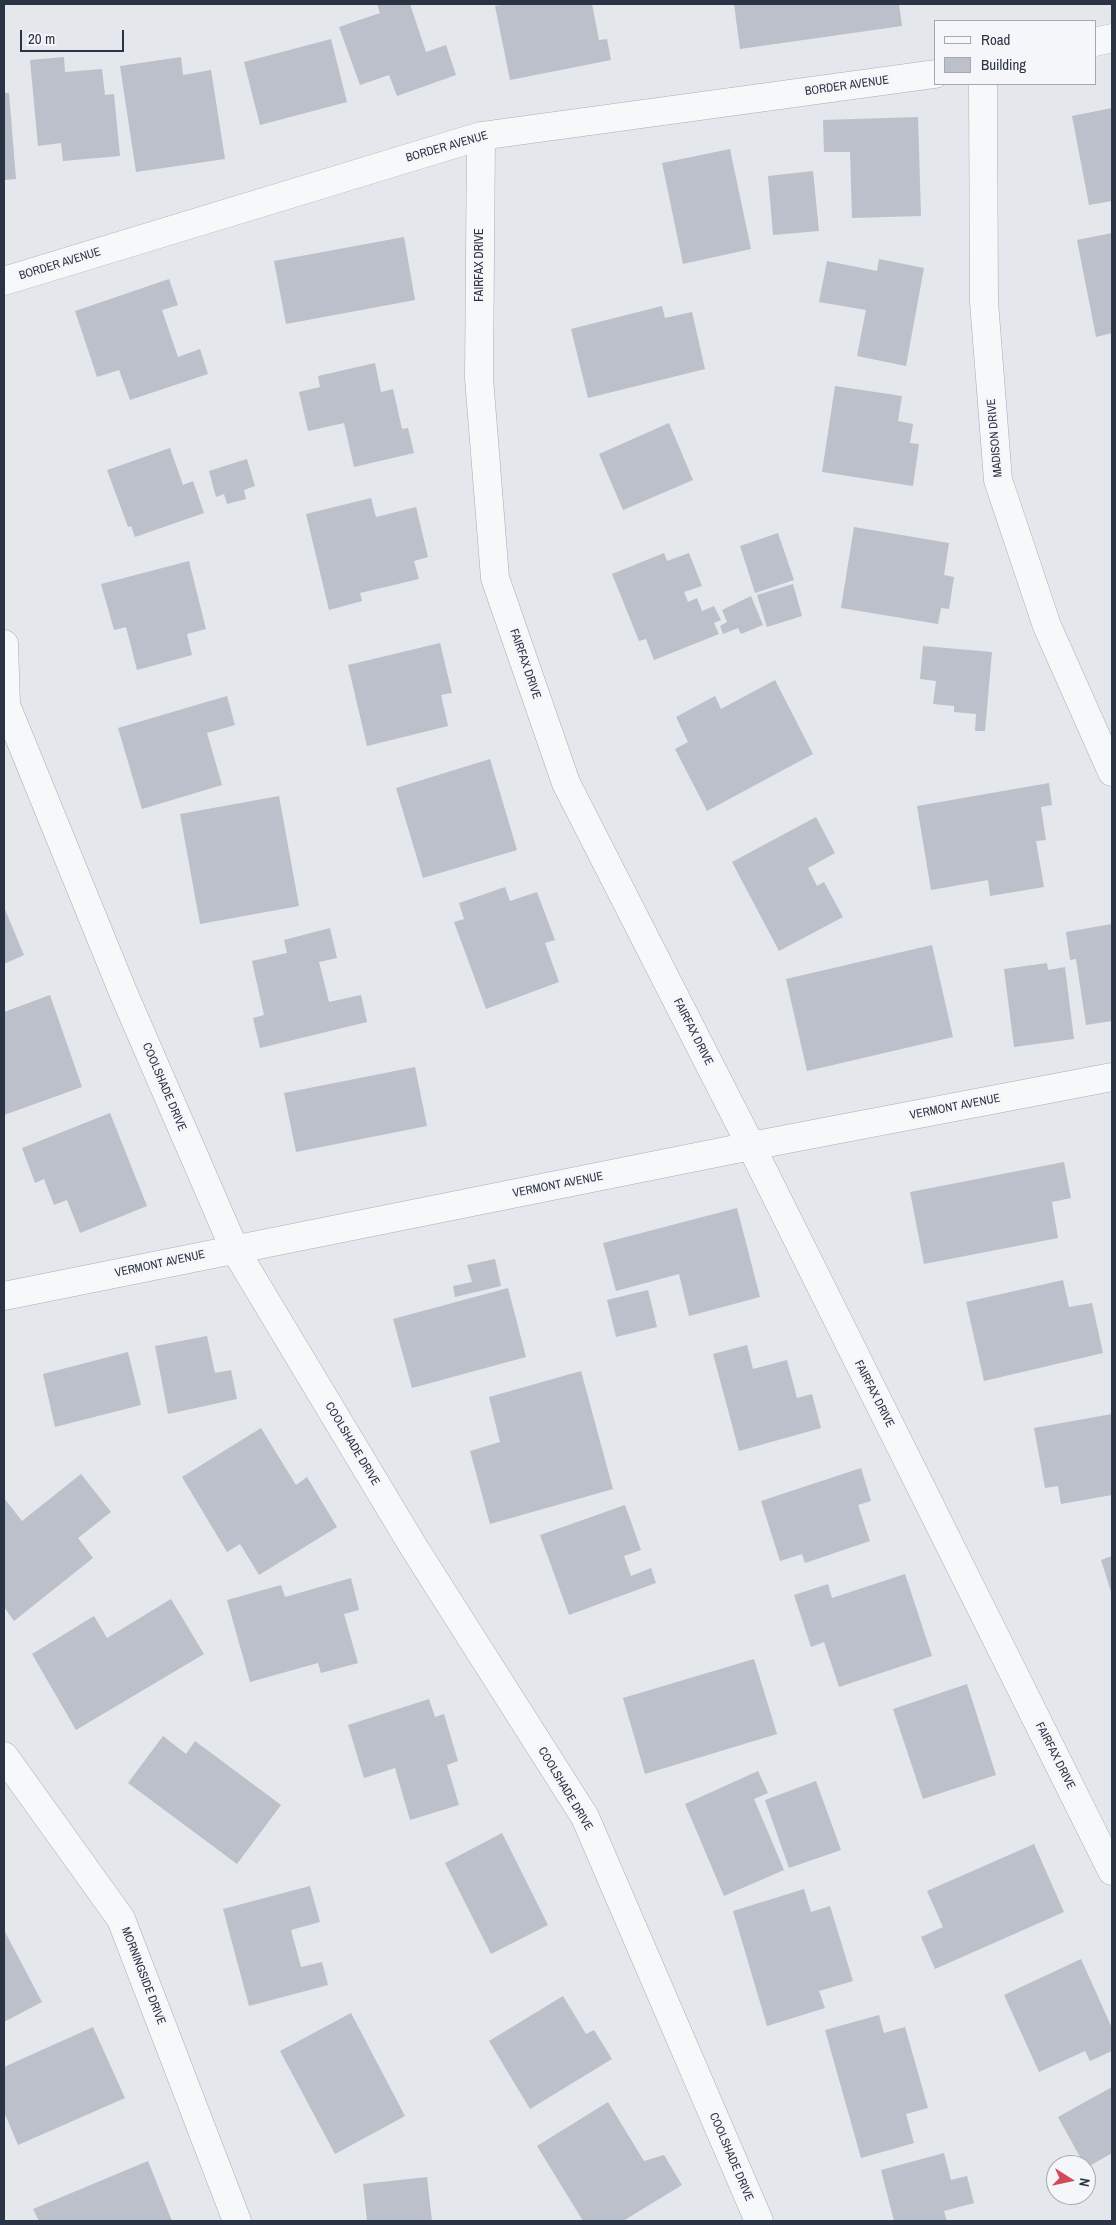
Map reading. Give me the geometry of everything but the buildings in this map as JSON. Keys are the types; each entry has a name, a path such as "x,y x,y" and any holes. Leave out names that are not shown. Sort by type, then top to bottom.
{"street":[{"path":"1096,42 1112,38"},
{"name":"BORDER AVENUE","path":"4,281 481,136 934,74"},
{"name":"MADISON DRIVE","path":"982,85 984,302 998,480 1047,626 1112,772"},
{"name":"FAIRFAX DRIVE","path":"481,136 479,378 495,578 566,783 751,1146 1112,1871"},
{"name":"COOLSHADE DRIVE","path":"4,644 6,705 123,992 234,1248 413,1546 585,1817 759,2221"},
{"name":"VERMONT AVENUE","path":"4,1296 234,1248 1112,1077"},
{"name":"MORNINGSIDE DRIVE","path":"4,1756 121,1918 237,2221"}]}
